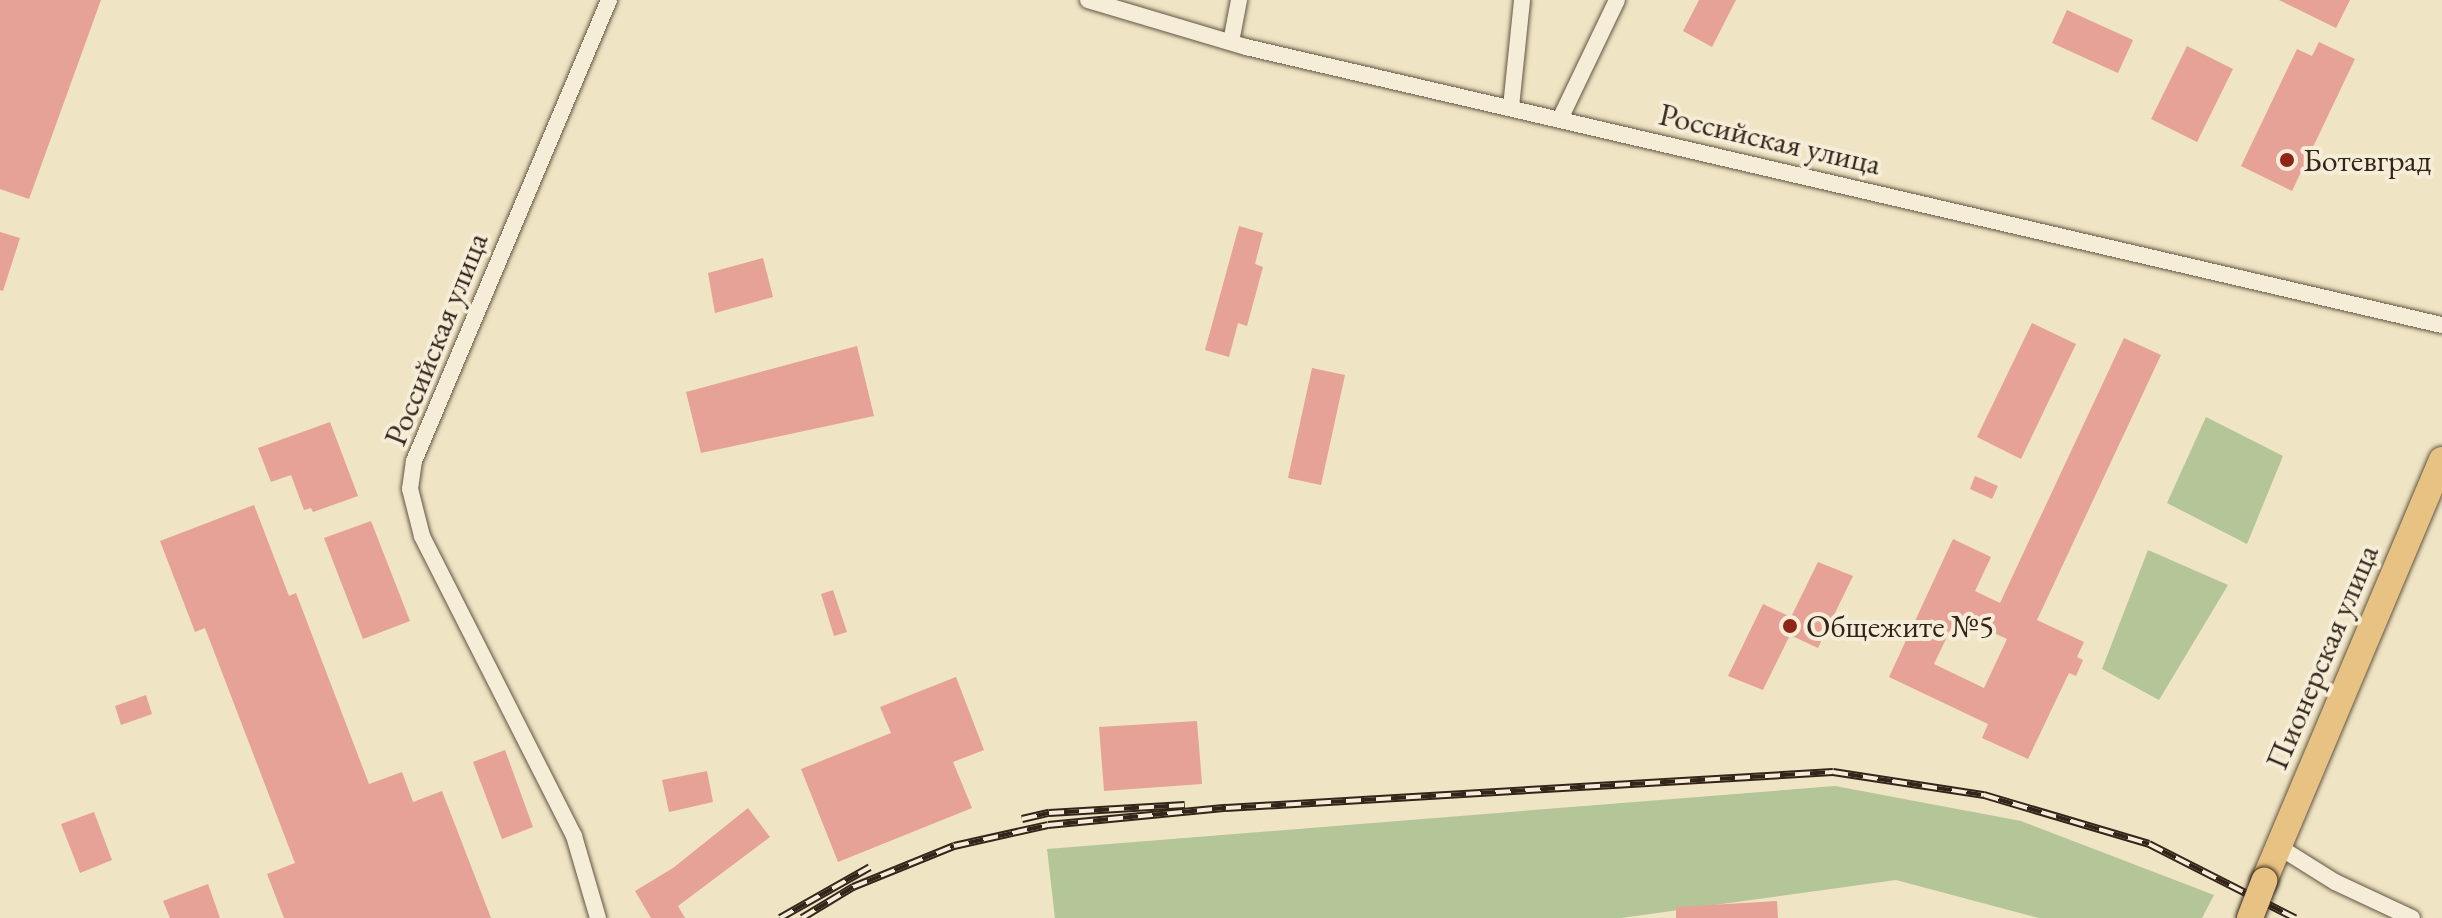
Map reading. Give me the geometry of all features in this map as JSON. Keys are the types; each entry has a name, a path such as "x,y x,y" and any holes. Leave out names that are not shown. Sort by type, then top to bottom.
{"main road":[{"name":"Пионерская улица","path":"2250,918 2442,460"}],"street":[{"name":"Российская улица","path":"598,918 574,836 422,536 410,489 414,461 609,0"},
{"name":"Российская улица","path":"1088,0 1231,42 2442,325"},
{"path":"1231,42 1239,0"},
{"path":"1511,107 1522,0"},
{"path":"1560,119 1617,0"},
{"path":"2279,847 2412,918"}],"green space":[{"path":"2206,417 2283,456 2247,544 2167,503"},
{"path":"2148,550 2228,585 2159,700 2102,669"},
{"path":"1835,786 2021,821 2214,895 2202,918 2039,918 1896,880 1621,918 1055,918 1047,849"}],"building":[{"path":"0,0 101,0 29,199 0,189"},
{"path":"1699,0 1736,0 1712,47 1683,31"},
{"path":"2279,0 2350,0 2336,28"},
{"path":"2067,10 2133,40 2118,73 2052,43"},
{"path":"2319,42 2355,59 2292,191 2241,166 2297,49 2312,56"},
{"path":"2187,46 2233,69 2197,142 2151,119"},
{"path":"1239,226 1263,233 1255,264 1263,267 1247,326 1238,323 1229,357 1205,350"},
{"path":"0,232 20,238 3,291 0,290"},
{"path":"763,258 773,297 715,313 708,273"},
{"path":"2032,323 2076,344 2021,459 1977,437"},
{"path":"2124,338 2161,355 2037,620 2084,642 2077,657 2083,660 2076,676 2069,673 2028,759 1982,738 1988,724 1889,677 1953,539 1991,557 1975,591 2000,603","holes":["1957,616 2007,639 1984,688 1934,664"]},
{"path":"857,346 874,416 701,453 686,392"},
{"path":"1312,368 1345,375 1321,485 1288,478"},
{"path":"330,422 358,496 313,512 311,508 304,510 291,475 271,482 258,448"},
{"path":"1975,476 1998,486 1992,499 1970,489"},
{"path":"254,505 289,596 296,593 369,784 402,772 413,802 442,791 491,918 284,918 267,874 295,863 205,628 195,632 160,541"},
{"path":"371,521 410,621 363,639 324,538"},
{"name":"Общежите №5","path":"1818,562 1853,576 1818,648 1790,635 1763,690 1728,676 1763,604 1791,617"},
{"path":"833,590 847,632 834,636 821,594"},
{"path":"956,677 984,750 953,762 972,808 838,862 801,769 891,733 880,707"},
{"path":"146,695 152,714 121,725 115,706"},
{"path":"1197,721 1202,784 1104,791 1099,727"},
{"path":"505,750 533,827 502,839 473,762"},
{"path":"707,771 713,802 669,812 662,780"},
{"path":"748,808 770,837 678,906 685,918 651,918 635,891 673,868"},
{"path":"94,812 112,860 80,873 61,824"},
{"path":"208,884 220,918 170,918 163,901"},
{"path":"1777,901 1778,918 1676,918 1676,907"}],"railway":[{"path":"802,918 853,887 954,846 1048,825 1226,808 1833,772 1984,795 2149,844 2295,918"},
{"path":"1022,819 1049,813 1185,805"},
{"path":"780,918 870,867"}],"place":[{"name":"Ботевград","path":"2287,160"},
{"name":"Общежите №5","path":"1790,626"}]}
